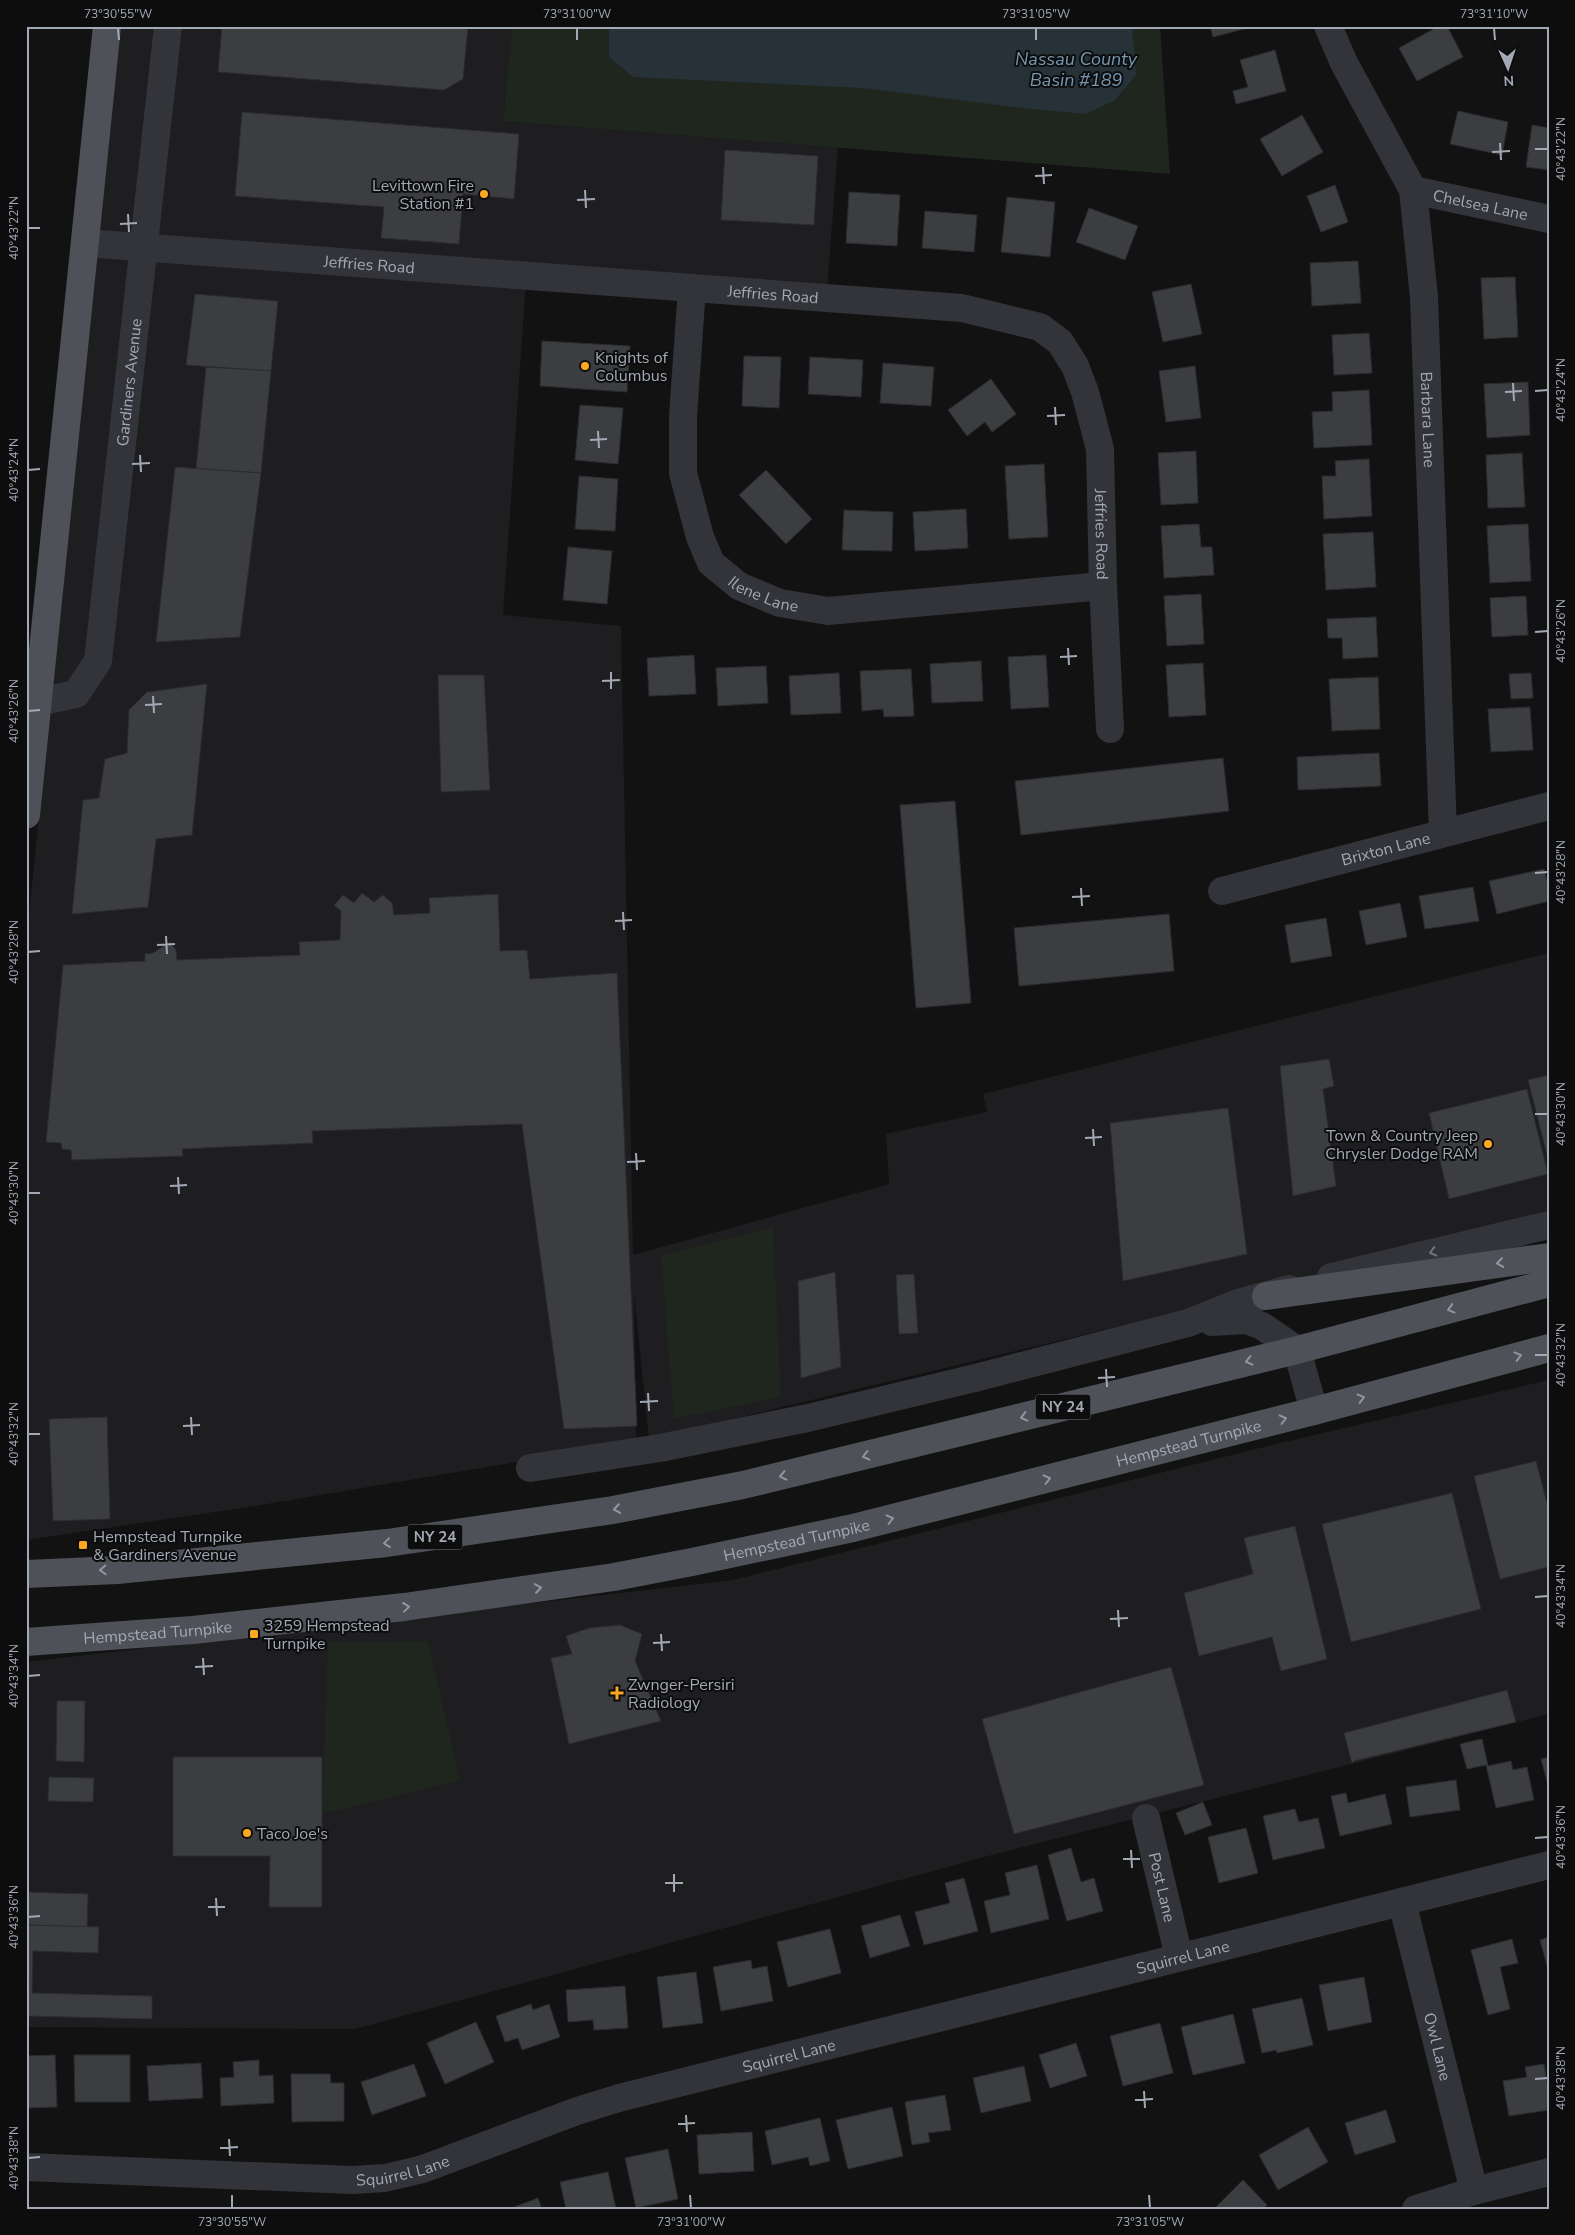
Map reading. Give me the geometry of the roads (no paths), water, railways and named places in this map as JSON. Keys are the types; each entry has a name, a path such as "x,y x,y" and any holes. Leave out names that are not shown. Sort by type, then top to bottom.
{"main road":[{"path":"26,815 107,26"},
{"path":"1266,1296 1549,1257"},
{"name":"NY 24","path":"26,1574 124,1569 388,1544 613,1510 744,1485 1296,1350 1549,1283"},
{"name":"Hempstead Turnpike","path":"26,1642 193,1630 366,1612 614,1577 853,1528 1314,1411 1549,1348"}],"street":[{"name":"Gardiners Avenue","path":"38,702 76,694 98,661 168,26"},
{"name":"Barbara Lane","path":"1328,26 1344,63 1412,190 1424,297 1443,833"},
{"name":"Chelsea Lane","path":"1412,190 1549,219"},
{"name":"Jeffries Road","path":"86,243 962,308 1040,328 1060,342 1075,366 1086,392 1100,448 1103,586 1110,729"},
{"name":"Ilene Lane","path":"692,288 684,416 683,473 700,537 711,563 739,586 780,603 828,611 1103,586"},
{"name":"Brixton Lane","path":"1222,891 1549,806"},
{"path":"530,1468 660,1448 808,1418 975,1378 1188,1323 1238,1304 1322,1279 1549,1225"},
{"path":"1188,1323 1246,1320 1262,1326 1296,1350 1314,1411"},
{"name":"Post Lane","path":"1146,1818 1179,1958"},
{"name":"Squirrel Lane","path":"26,2167 352,2180 385,2178 423,2169 577,2111 619,2098 1549,1865"},
{"name":"Owl Lane","path":"1402,1902 1474,2191"},
{"path":"1416,2209 1474,2191 1549,2172"}],"water":[{"name":"Nassau County Basin #189","path":"609,26 1132,26 1136,75 1115,100 1086,114 863,88 633,77 609,57"}],"place":[{"name":"Levittown Fire Station #1","path":"484,194"},
{"name":"Knights of Columbus","path":"585,366"},
{"name":"Town & Country Jeep Chrysler Dodge RAM","path":"1488,1144"},
{"name":"Hempstead Turnpike & Gardiners Avenue","path":"83,1545"},
{"name":"3259 Hempstead Turnpike","path":"254,1634"},
{"name":"Zwnger-Persiri Radiology","path":"617,1693"},
{"name":"Taco Joe's","path":"247,1833"}]}
